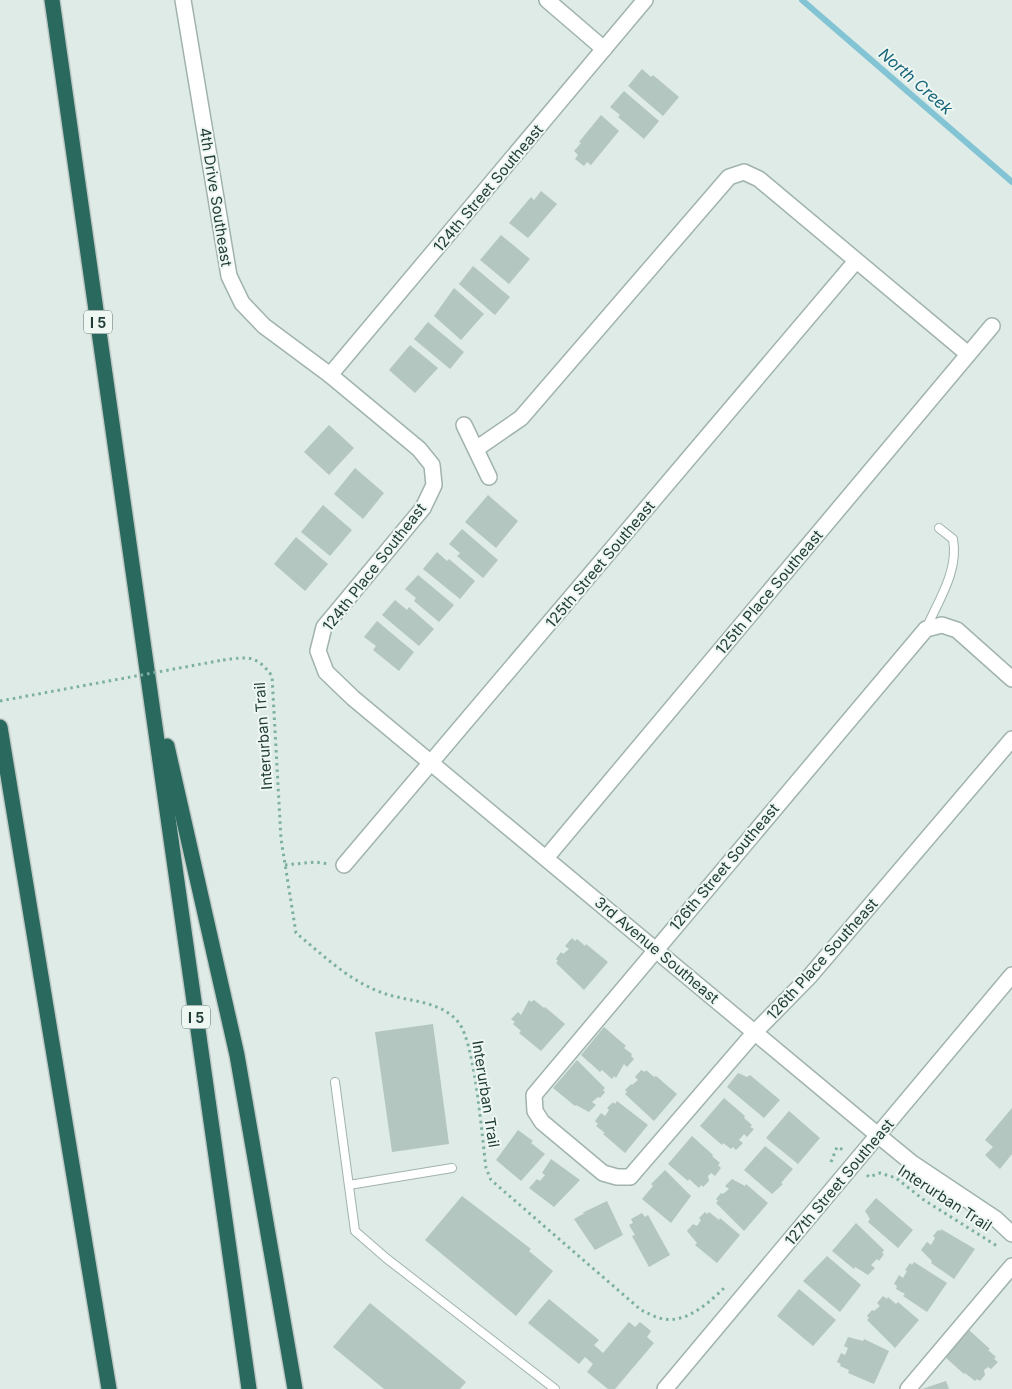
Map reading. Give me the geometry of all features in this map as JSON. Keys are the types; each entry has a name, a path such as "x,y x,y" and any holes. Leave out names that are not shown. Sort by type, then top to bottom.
{"highway":[{"name":"I 5","path":"52,0 249,1389"},
{"path":"143,645 237,1055 295,1389"},
{"path":"0,727 109,1389"}],"street":[{"name":"4th Drive Southeast","path":"183,0 229,276 242,303 264,326 330,375 419,450 432,465 434,485"},
{"path":"547,0 604,49"},
{"name":"124th Street Southeast","path":"330,375 645,0"},
{"path":"476,449 521,418 729,177 744,172 759,179 968,354"},
{"name":"125th Street Southeast","path":"344,865 432,764 856,261"},
{"name":"125th Place Southeast","path":"546,858 992,326"},
{"path":"464,425 489,477"},
{"name":"124th Place Southeast","path":"318,651 324,627 423,508 434,485"},
{"path":"926,629 942,624 957,630 1012,679"},
{"name":"126th Street Southeast","path":"630,1177 617,1177 603,1172 542,1122 535,1112 534,1095 926,629"},
{"name":"3rd Avenue Southeast","path":"318,651 326,672 353,698 912,1163 996,1219 1012,1234"},
{"name":"126th Place Southeast","path":"630,1177 755,1032 810,976 1012,738"},
{"name":"127th Street Southeast","path":"665,1389 1012,975"},
{"path":"908,1389 1012,1266"}],"lane":[{"path":"926,629 953,569 956,551 953,539 939,528"},
{"path":"335,1082 355,1231 386,1258 555,1389"},
{"path":"349,1185 452,1168"}],"path":[{"name":"Interurban Trail","path":"0,701 222,660 250,657 264,665 272,676 281,839 296,933 354,980 383,993 441,1008 459,1023 469,1044 486,1168 491,1180 641,1310 664,1319 690,1314 708,1304 726,1286"},
{"path":"285,864 315,862 344,865"},
{"path":"830,1163 837,1147 843,1149"},
{"name":"Interurban Trail","path":"864,1170 869,1177 880,1173 896,1178 924,1200 1000,1249"}],"building":[{"path":"642,69 651,77 653,75 679,97 663,116 628,86"},
{"path":"624,91 659,121 644,139 618,117 620,115 610,107"},
{"path":"601,115 619,131 591,165 587,162 584,166 575,159 578,155 574,151"},
{"path":"541,191 557,204 528,238 509,223 531,197 534,200"},
{"path":"501,235 530,259 509,284 480,260"},
{"path":"473,266 510,297 495,315 459,284"},
{"path":"454,288 484,314 461,340 434,316"},
{"path":"428,322 464,352 450,369 414,339"},
{"path":"410,345 438,368 415,393 389,370"},
{"path":"329,425 354,448 329,475 304,452"},
{"path":"355,468 384,493 363,519 334,494"},
{"path":"488,495 518,521 496,548 465,522"},
{"path":"323,505 352,530 330,556 301,532"},
{"path":"462,529 498,560 483,578 457,556 460,553 449,544"},
{"path":"296,537 328,564 305,591 274,564"},
{"path":"437,552 447,561 449,559 475,581 460,599 423,569"},
{"path":"418,575 454,605 439,622 414,601 416,598 405,589"},
{"path":"395,600 407,610 409,607 434,629 419,646 382,615"},
{"path":"377,621 414,652 399,671 373,650 376,646 364,637"},
{"path":"572,938 575,941 577,939 585,946 586,944 608,962 584,990 556,963 558,961 556,959 561,952 563,954 569,949 565,946"},
{"path":"529,1000 531,1002 534,1000 545,1007 565,1024 541,1051 519,1033 521,1031 513,1024 515,1022 511,1019 518,1012 521,1015"},
{"path":"433,1024 449,1144 392,1152 375,1032"},
{"path":"604,1027 626,1046 624,1048 632,1054 631,1056 634,1059 627,1067 624,1064 616,1078 614,1076 612,1079 602,1070 600,1072 581,1055"},
{"path":"577,1060 605,1088 603,1090 605,1092 600,1098 598,1097 592,1102 596,1105 589,1112 575,1106 553,1088"},
{"path":"641,1070 645,1072 646,1070 654,1077 656,1076 677,1094 654,1121 625,1094 627,1092 625,1090 638,1080 635,1077"},
{"path":"738,1073 747,1077 750,1075 780,1100 764,1118 727,1087"},
{"path":"724,1098 745,1116 744,1118 752,1125 750,1127 754,1129 747,1137 744,1134 739,1140 743,1143 736,1150 723,1143 722,1145 700,1126"},
{"path":"617,1101 648,1125 625,1153 603,1134 605,1133 596,1126 598,1124 595,1121 601,1113 605,1116 609,1110 607,1108"},
{"path":"1012,1108 1012,1154 1000,1169 985,1155 993,1147 985,1140"},
{"path":"789,1111 820,1138 798,1164 766,1138"},
{"path":"518,1130 533,1141 531,1143 545,1154 521,1181 496,1160"},
{"path":"692,1136 713,1155 720,1163 718,1165 721,1168 715,1176 711,1173 708,1176 709,1181 699,1188 668,1164"},
{"path":"765,1146 793,1169 781,1183 783,1184 772,1194 744,1170"},
{"path":"551,1159 580,1180 554,1207 529,1188 537,1179 540,1181 545,1175 542,1173"},
{"path":"665,1170 691,1196 671,1223 642,1199 653,1186 651,1184"},
{"path":"732,1179 745,1186 746,1184 768,1203 744,1231 716,1203 718,1201 716,1199 721,1193 723,1194 729,1189 725,1186"},
{"path":"462,1196 531,1249 529,1251 553,1271 516,1316 425,1240"},
{"path":"876,1198 913,1230 898,1248 868,1222 870,1219 865,1211"},
{"path":"607,1201 623,1235 595,1250 574,1219"},
{"path":"705,1212 707,1214 709,1212 719,1220 720,1218 740,1235 717,1263 695,1245 697,1243 687,1231 693,1224 697,1226 701,1220 699,1218"},
{"path":"642,1213 645,1217 648,1215 670,1255 649,1267 632,1236 635,1235 629,1225 633,1223 631,1219"},
{"path":"856,1223 884,1250 882,1253 884,1254 879,1261 877,1259 871,1265 875,1268 868,1275 855,1267 854,1269 832,1251"},
{"path":"941,1229 975,1249 954,1279 931,1263 932,1261 921,1250 927,1242 931,1245 935,1238 933,1236"},
{"path":"827,1256 861,1285 840,1312 803,1281"},
{"path":"914,1262 947,1283 927,1312 903,1296 905,1294 896,1289 897,1286 894,1284 899,1275 903,1278 907,1271 905,1270 910,1263 912,1265"},
{"path":"799,1289 836,1320 813,1346 777,1316"},
{"path":"883,1296 887,1299 888,1297 896,1304 898,1302 919,1320 895,1348 867,1320 869,1318 867,1316 872,1310 874,1311 880,1306 877,1303"},
{"path":"549,1299 599,1340 594,1345 603,1353 629,1322 635,1327 640,1322 651,1331 647,1337 654,1343 615,1389 608,1389 587,1372 593,1364 585,1357 579,1364 528,1323"},
{"path":"370,1303 466,1382 460,1389 384,1389 333,1347"},
{"path":"969,1330 990,1349 988,1350 996,1357 994,1359 998,1362 991,1369 988,1367 984,1370 985,1375 980,1381 977,1379 975,1381 964,1374 945,1357"},
{"path":"848,1337 863,1341 864,1339 889,1351 874,1384 848,1373 849,1370 840,1366 841,1364 837,1362 841,1353 845,1355 848,1348 844,1346"},
{"path":"946,1381 949,1389 922,1389"}],"waterway":[{"name":"North Creek","path":"802,0 1012,182"}]}
